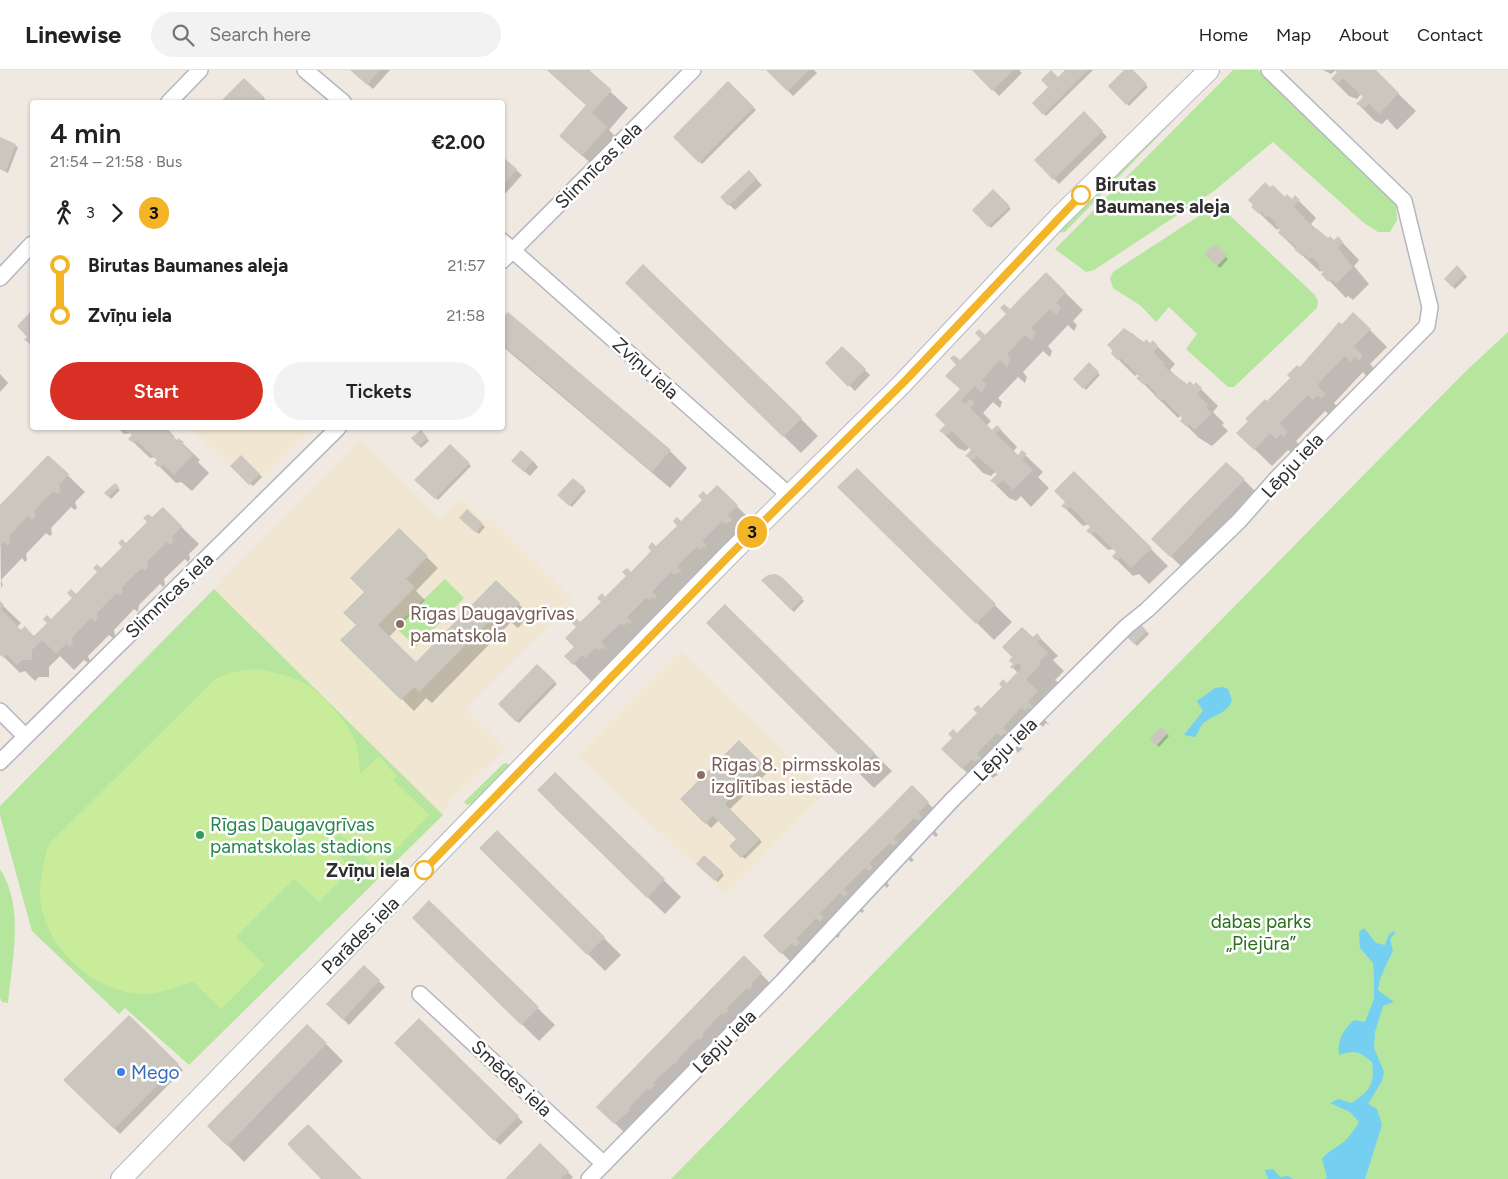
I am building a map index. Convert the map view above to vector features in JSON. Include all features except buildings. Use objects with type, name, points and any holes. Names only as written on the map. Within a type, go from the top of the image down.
[{"type":"street","points":[[171,100],[200,70]]},
{"type":"street","points":[[306,70],[341,100]]},
{"type":"street","name":"Slimnīcas iela","points":[[506,251],[693,70]]},
{"type":"street","name":"Parādes iela","points":[[121,1179],[789,495],[906,380],[1059,217],[1209,70]]},
{"type":"street","name":"Lēpju iela","points":[[588,1179],[782,982],[952,800],[1127,626],[1147,610],[1239,521],[1278,477],[1427,326],[1430,307],[1404,201],[1350,151],[1269,70]]},
{"type":"street","points":[[0,278],[30,246]]},
{"type":"street","name":"Zvīņu iela","points":[[506,251],[789,495]]},
{"type":"street","name":"Slimnīcas iela","points":[[0,762],[336,430]]},
{"type":"street","points":[[0,711],[25,736]]},
{"type":"street","name":"Smēdes iela","points":[[420,994],[604,1164]]},
{"type":"shaded area","points":[[193,430],[310,430],[252,488]]},
{"type":"shaded area","name":"Rīgas Daugavgrīvas pamatskola","points":[[361,440],[439,520],[461,499],[484,521],[489,517],[574,601],[465,709],[506,749],[452,798],[443,815],[214,589]]},
{"type":"shaded area","name":"Rīgas 8. pirmsskolas izglītības iestāde","points":[[681,651],[825,793],[726,894],[577,756]]},
{"type":"green space","points":[[1233,70],[1258,70],[1396,205],[1397,220],[1390,232],[1378,232],[1364,223],[1273,142],[1214,191],[1094,270],[1086,272],[1055,249]]},
{"type":"green space","points":[[1174,120],[1065,232],[1055,233],[1153,135]]},
{"type":"green space","points":[[1215,209],[1225,211],[1315,295],[1318,301],[1317,308],[1234,387],[1228,387],[1186,349],[1197,334],[1169,307],[1156,322],[1141,306],[1113,288],[1110,278],[1113,272],[1205,212]]},
{"type":"green space","name":"dabas parks „Piejūra”","points":[[1508,332],[1508,1179],[671,1179],[1465,372]]},
{"type":"green space","points":[[445,579],[464,598],[416,647],[395,627]]},
{"type":"green space","points":[[214,589],[443,815],[189,1065],[125,1008],[119,1014],[32,931],[0,815],[0,806]]},
{"type":"green space","points":[[256,669],[293,678],[320,694],[347,725],[352,734],[359,757],[360,774],[379,756],[397,776],[393,780],[429,815],[377,869],[339,833],[328,845],[352,869],[319,902],[294,879],[236,937],[265,965],[221,1009],[193,982],[151,994],[121,991],[106,985],[78,967],[56,943],[48,928],[40,896],[41,879],[48,845],[215,679],[233,672]]},
{"type":"green space","points":[[507,763],[510,767],[471,804],[467,805],[464,802],[503,764]]},
{"type":"green space","points":[[0,869],[8,884],[15,917],[14,952],[8,1003],[2,1002],[0,998]]},
{"type":"water","points":[[1223,687],[1228,689],[1232,700],[1230,705],[1205,722],[1195,737],[1184,735],[1203,711],[1197,701],[1215,688]]},
{"type":"water","points":[[1364,928],[1376,943],[1385,945],[1389,934],[1394,931],[1395,933],[1390,939],[1393,950],[1380,979],[1378,990],[1394,1002],[1383,1006],[1375,1032],[1374,1048],[1384,1072],[1382,1081],[1368,1104],[1377,1109],[1382,1125],[1365,1179],[1325,1179],[1327,1177],[1322,1159],[1346,1139],[1359,1122],[1350,1112],[1330,1103],[1338,1099],[1352,1103],[1367,1090],[1373,1076],[1372,1062],[1363,1056],[1356,1052],[1339,1055],[1340,1040],[1344,1032],[1354,1020],[1365,1022],[1374,999],[1373,963],[1360,948],[1359,932]]},
{"type":"water","points":[[1273,1169],[1280,1177],[1288,1176],[1293,1179],[1268,1179],[1265,1170]]},
{"type":"bus line","name":"3","points":[[424,870],[728,557],[906,380],[1081,195]]},
{"type":"place","name":"Birutas Baumanes aleja","points":[[1081,195]]},
{"type":"place","name":"Rīgas Daugavgrīvas pamatskola","points":[[400,624]]},
{"type":"place","name":"Rīgas 8. pirmsskolas izglītības iestāde","points":[[701,775]]},
{"type":"place","name":"Rīgas Daugavgrīvas pamatskolas stadions","points":[[200,835]]},
{"type":"place","name":"Zvīņu iela","points":[[424,870]]},
{"type":"place","name":"Mego","points":[[121,1072]]}]
